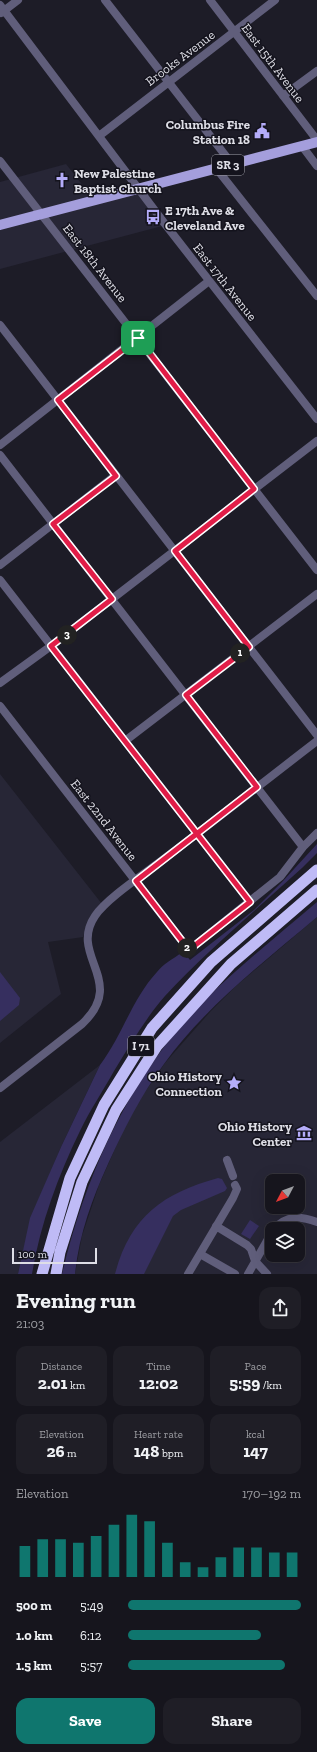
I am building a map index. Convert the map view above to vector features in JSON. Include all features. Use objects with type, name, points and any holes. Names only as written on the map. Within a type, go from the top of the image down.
[{"type":"highway","points":[[274,908],[317,860]]},
{"type":"highway","name":"I 71","points":[[42,1274],[70,1178],[104,1105],[148,1034],[212,962],[317,870]]},
{"type":"highway","name":"I 71","points":[[56,1274],[60,1252],[82,1182],[116,1110],[157,1046],[231,964],[317,890]]},
{"type":"main road","name":"SR 3","points":[[0,225],[317,141]]},
{"type":"street","points":[[1,10],[18,0]]},
{"type":"street","points":[[105,0],[232,164]]},
{"type":"street","name":"East 15th Avenue","points":[[210,0],[317,141]]},
{"type":"street","name":"Brooks Avenue","points":[[98,136],[276,0]]},
{"type":"street","name":"East 17th Avenue","points":[[1,10],[317,419]]},
{"type":"street","points":[[283,96],[317,71]]},
{"type":"street","points":[[302,146],[317,166]]},
{"type":"street","name":"East 18th Avenue","points":[[0,162],[317,570]]},
{"type":"street","points":[[216,168],[317,296]]},
{"type":"street","points":[[0,444],[210,281]]},
{"type":"street","points":[[0,325],[317,735]]},
{"type":"street","points":[[0,683],[51,646],[317,441]]},
{"type":"street","points":[[0,455],[303,847]]},
{"type":"street","points":[[0,565],[116,476]]},
{"type":"street","points":[[0,580],[250,902],[280,877],[303,847],[317,833]]},
{"type":"street","points":[[125,742],[317,594]]},
{"type":"street","name":"East 22nd Avenue","points":[[0,706],[189,950],[250,902]]},
{"type":"street","points":[[0,1088],[82,1024],[92,1014],[99,1000],[101,990],[100,981],[93,963],[88,943],[90,925],[96,914],[136,881],[317,741]]},
{"type":"street","points":[[227,1160],[233,1176]]},
{"type":"street","points":[[188,1274],[233,1198],[236,1189],[235,1185]]},
{"type":"street","points":[[282,1222],[293,1217],[300,1217],[317,1222]]},
{"type":"street","points":[[216,1226],[247,1245],[251,1249],[256,1261],[267,1274]]},
{"type":"street","points":[[248,1274],[265,1245]]},
{"type":"street","points":[[200,1254],[235,1274]]},
{"type":"shaded area","points":[[66,164],[95,201],[139,188],[166,225],[0,269],[0,182]]},
{"type":"shaded area","points":[[0,774],[102,904],[89,922],[83,937],[48,942],[61,994],[0,1043]]},
{"type":"shaded area","points":[[317,844],[317,853],[198,962],[165,996],[144,1023],[92,1108],[72,1148],[57,1183],[45,1219],[35,1256],[32,1274],[18,1274],[30,1218],[61,1147],[100,1065],[108,1054],[148,983],[159,969],[181,953],[185,954],[190,960],[254,910]]},
{"type":"shaded area","points":[[317,902],[317,917],[216,1004],[180,1043],[164,1064],[140,1100],[108,1164],[97,1190],[83,1231],[75,1274],[62,1274],[84,1198],[99,1160],[135,1089],[157,1056],[182,1025],[209,996]]},
{"type":"shaded area","name":"Ohio History Connection","points":[[317,917],[317,1274],[75,1274],[82,1236],[99,1185],[122,1133],[138,1102],[165,1063],[210,1012],[236,986]]},
{"type":"shaded area","points":[[0,972],[20,998],[19,1005],[0,1021]]},
{"type":"shaded area","points":[[100,1065],[61,1147],[31,1218],[18,1274],[0,1274],[0,1142]]},
{"type":"shaded area","points":[[218,1178],[222,1179],[227,1188],[225,1191],[181,1210],[173,1216],[144,1274],[115,1274],[121,1254],[130,1237],[152,1210],[165,1200],[181,1191]]},
{"type":"shaded area","points":[[250,1220],[259,1226],[250,1239],[241,1234]]},
{"type":"place","name":"Columbus Fire Station 18","points":[[262,131]]},
{"type":"place","name":"New Palestine Baptist Church","points":[[62,180]]},
{"type":"place","name":"E 17th Ave & Cleveland Ave","points":[[153,217]]},
{"type":"place","name":"Ohio History Connection","points":[[234,1083]]},
{"type":"place","name":"Ohio History Center","points":[[304,1133]]},
{"type":"route","points":[[138,338],[58,400],[116,476],[53,524],[112,599],[51,646],[197,834],[250,902],[189,950],[136,881],[197,834],[257,787],[186,695],[249,647],[175,551],[254,489],[138,338]]}]
